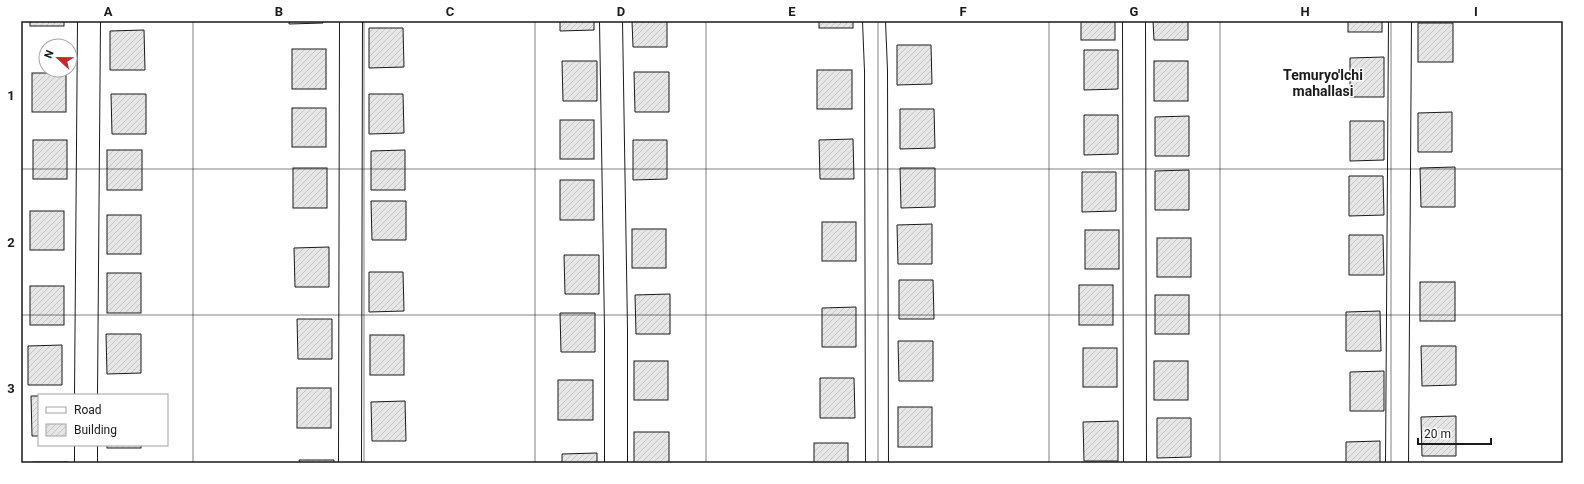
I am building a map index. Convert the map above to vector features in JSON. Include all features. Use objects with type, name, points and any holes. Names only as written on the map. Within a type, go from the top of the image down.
[{"type":"street","points":[[86,394],[89,21]]},
{"type":"street","points":[[350,463],[351,21]]},
{"type":"street","points":[[610,21],[616,321],[616,463]]},
{"type":"street","points":[[874,21],[876,87],[877,463]]},
{"type":"street","points":[[1134,21],[1135,463]]},
{"type":"street","points":[[1397,463],[1400,21]]},
{"type":"street","points":[[86,446],[86,463]]},
{"type":"building","points":[[30,21],[64,21],[64,26],[30,26]]},
{"type":"building","points":[[289,21],[323,21],[323,23],[289,24]]},
{"type":"building","points":[[560,21],[594,21],[594,30],[560,31]]},
{"type":"building","points":[[632,21],[667,21],[667,47],[633,47]]},
{"type":"building","points":[[819,21],[853,21],[853,28],[819,28]]},
{"type":"building","points":[[1081,21],[1115,21],[1115,40],[1081,40]]},
{"type":"building","points":[[1153,21],[1188,21],[1188,40],[1154,40]]},
{"type":"building","points":[[1348,21],[1382,21],[1382,32],[1348,32]]},
{"type":"building","points":[[1418,23],[1453,23],[1453,62],[1418,62]]},
{"type":"building","points":[[369,28],[403,28],[404,67],[369,68]]},
{"type":"building","points":[[144,30],[145,70],[110,70],[110,31]]},
{"type":"building","points":[[897,45],[931,45],[932,84],[897,85]]},
{"type":"building","points":[[292,49],[326,49],[326,89],[292,89]]},
{"type":"building","points":[[1084,50],[1118,50],[1118,89],[1084,90]]},
{"type":"building","points":[[1384,57],[1384,97],[1350,97],[1350,58]]},
{"type":"building","points":[[562,61],[597,61],[597,101],[563,101]]},
{"type":"building","points":[[1154,61],[1188,61],[1188,101],[1154,101]]},
{"type":"building","points":[[817,70],[852,70],[852,109],[817,109]]},
{"type":"building","points":[[634,72],[669,72],[669,112],[635,112]]},
{"type":"building","points":[[32,73],[38,73],[38,78],[66,78],[66,112],[32,112]]},
{"type":"building","points":[[111,94],[146,94],[146,134],[112,134]]},
{"type":"building","points":[[369,94],[403,94],[404,133],[369,134]]},
{"type":"building","points":[[292,108],[326,108],[326,147],[292,147]]},
{"type":"building","points":[[900,109],[934,109],[935,148],[900,149]]},
{"type":"building","points":[[1452,112],[1452,152],[1418,152],[1418,113]]},
{"type":"building","points":[[1084,115],[1118,115],[1118,154],[1084,155]]},
{"type":"building","points":[[1189,116],[1189,156],[1155,156],[1155,117]]},
{"type":"building","points":[[560,120],[594,120],[594,159],[560,159]]},
{"type":"building","points":[[1350,121],[1384,121],[1384,160],[1350,161]]},
{"type":"building","points":[[853,139],[854,179],[820,179],[819,140]]},
{"type":"building","points":[[33,140],[67,140],[67,179],[33,179]]},
{"type":"building","points":[[633,140],[667,140],[667,179],[633,180]]},
{"type":"building","points":[[107,150],[142,150],[142,190],[107,190]]},
{"type":"building","points":[[405,150],[405,190],[371,190],[371,151]]},
{"type":"building","points":[[1455,167],[1455,207],[1421,207],[1420,168]]},
{"type":"building","points":[[293,168],[327,168],[327,208],[293,208]]},
{"type":"building","points":[[900,168],[935,168],[935,207],[901,208]]},
{"type":"building","points":[[1189,170],[1189,210],[1155,210],[1155,171]]},
{"type":"building","points":[[1082,172],[1116,172],[1116,211],[1082,212]]},
{"type":"building","points":[[1349,176],[1383,176],[1384,215],[1349,216]]},
{"type":"building","points":[[560,180],[594,180],[594,220],[560,220]]},
{"type":"building","points":[[371,201],[406,201],[406,240],[372,240]]},
{"type":"building","points":[[30,211],[64,211],[64,250],[30,250]]},
{"type":"building","points":[[107,215],[141,215],[141,254],[107,254]]},
{"type":"building","points":[[822,222],[856,222],[856,261],[822,261]]},
{"type":"building","points":[[932,224],[932,264],[898,264],[897,225]]},
{"type":"building","points":[[632,229],[666,229],[666,268],[632,268]]},
{"type":"building","points":[[1085,230],[1119,230],[1119,269],[1085,269]]},
{"type":"building","points":[[1349,235],[1383,235],[1384,275],[1349,275]]},
{"type":"building","points":[[1157,238],[1191,238],[1191,277],[1157,277]]},
{"type":"building","points":[[329,247],[329,287],[295,287],[294,248]]},
{"type":"building","points":[[564,255],[599,255],[599,294],[565,294]]},
{"type":"building","points":[[369,272],[403,272],[404,311],[369,312]]},
{"type":"building","points":[[107,273],[141,273],[141,313],[107,313]]},
{"type":"building","points":[[899,280],[933,280],[934,319],[899,319]]},
{"type":"building","points":[[1420,282],[1455,282],[1455,321],[1420,321]]},
{"type":"building","points":[[1079,285],[1113,285],[1113,325],[1079,325]]},
{"type":"building","points":[[30,286],[64,286],[64,325],[30,325]]},
{"type":"building","points":[[670,294],[670,334],[636,334],[635,295]]},
{"type":"building","points":[[1155,295],[1189,295],[1189,334],[1155,334]]},
{"type":"building","points":[[856,307],[856,347],[822,347],[822,308]]},
{"type":"building","points":[[1380,311],[1381,351],[1346,351],[1346,312]]},
{"type":"building","points":[[560,313],[595,313],[595,352],[561,352]]},
{"type":"building","points":[[297,319],[332,319],[332,359],[298,359]]},
{"type":"building","points":[[106,334],[141,334],[141,373],[107,374]]},
{"type":"building","points":[[370,335],[404,335],[404,375],[370,375]]},
{"type":"building","points":[[898,341],[933,341],[933,381],[899,381]]},
{"type":"building","points":[[62,345],[62,385],[28,385],[28,346]]},
{"type":"building","points":[[1421,346],[1456,346],[1456,385],[1422,386]]},
{"type":"building","points":[[1083,348],[1117,348],[1117,387],[1083,387]]},
{"type":"building","points":[[634,361],[668,361],[668,400],[634,400]]},
{"type":"building","points":[[1154,361],[1188,361],[1188,400],[1154,400]]},
{"type":"building","points":[[1384,371],[1384,411],[1350,411],[1350,372]]},
{"type":"building","points":[[820,378],[854,378],[855,418],[820,418]]},
{"type":"building","points":[[558,380],[593,380],[593,420],[558,420]]},
{"type":"building","points":[[297,388],[331,388],[331,428],[297,428]]},
{"type":"building","points":[[31,396],[38,396],[38,436],[32,436]]},
{"type":"building","points":[[405,401],[406,441],[372,441],[371,402]]},
{"type":"building","points":[[898,407],[932,407],[932,447],[898,447]]},
{"type":"building","points":[[1456,416],[1456,456],[1422,456],[1421,417]]},
{"type":"building","points":[[1157,418],[1191,418],[1191,457],[1157,458]]},
{"type":"building","points":[[1118,421],[1118,461],[1084,461],[1083,422]]},
{"type":"building","points":[[634,432],[669,432],[669,463],[634,463]]},
{"type":"building","points":[[1380,441],[1380,463],[1346,463],[1346,442]]},
{"type":"building","points":[[814,443],[848,443],[848,463],[814,463]]},
{"type":"building","points":[[107,446],[141,446],[141,448],[107,448]]},
{"type":"building","points":[[597,453],[597,463],[562,463],[562,454]]},
{"type":"building","points":[[299,460],[334,460],[334,463],[300,463]]},
{"type":"building","points":[[68,462],[68,463],[33,463]]},
{"type":"district","name":"Temuryo'lchi mahallasi","points":[[1323,84]]}]
